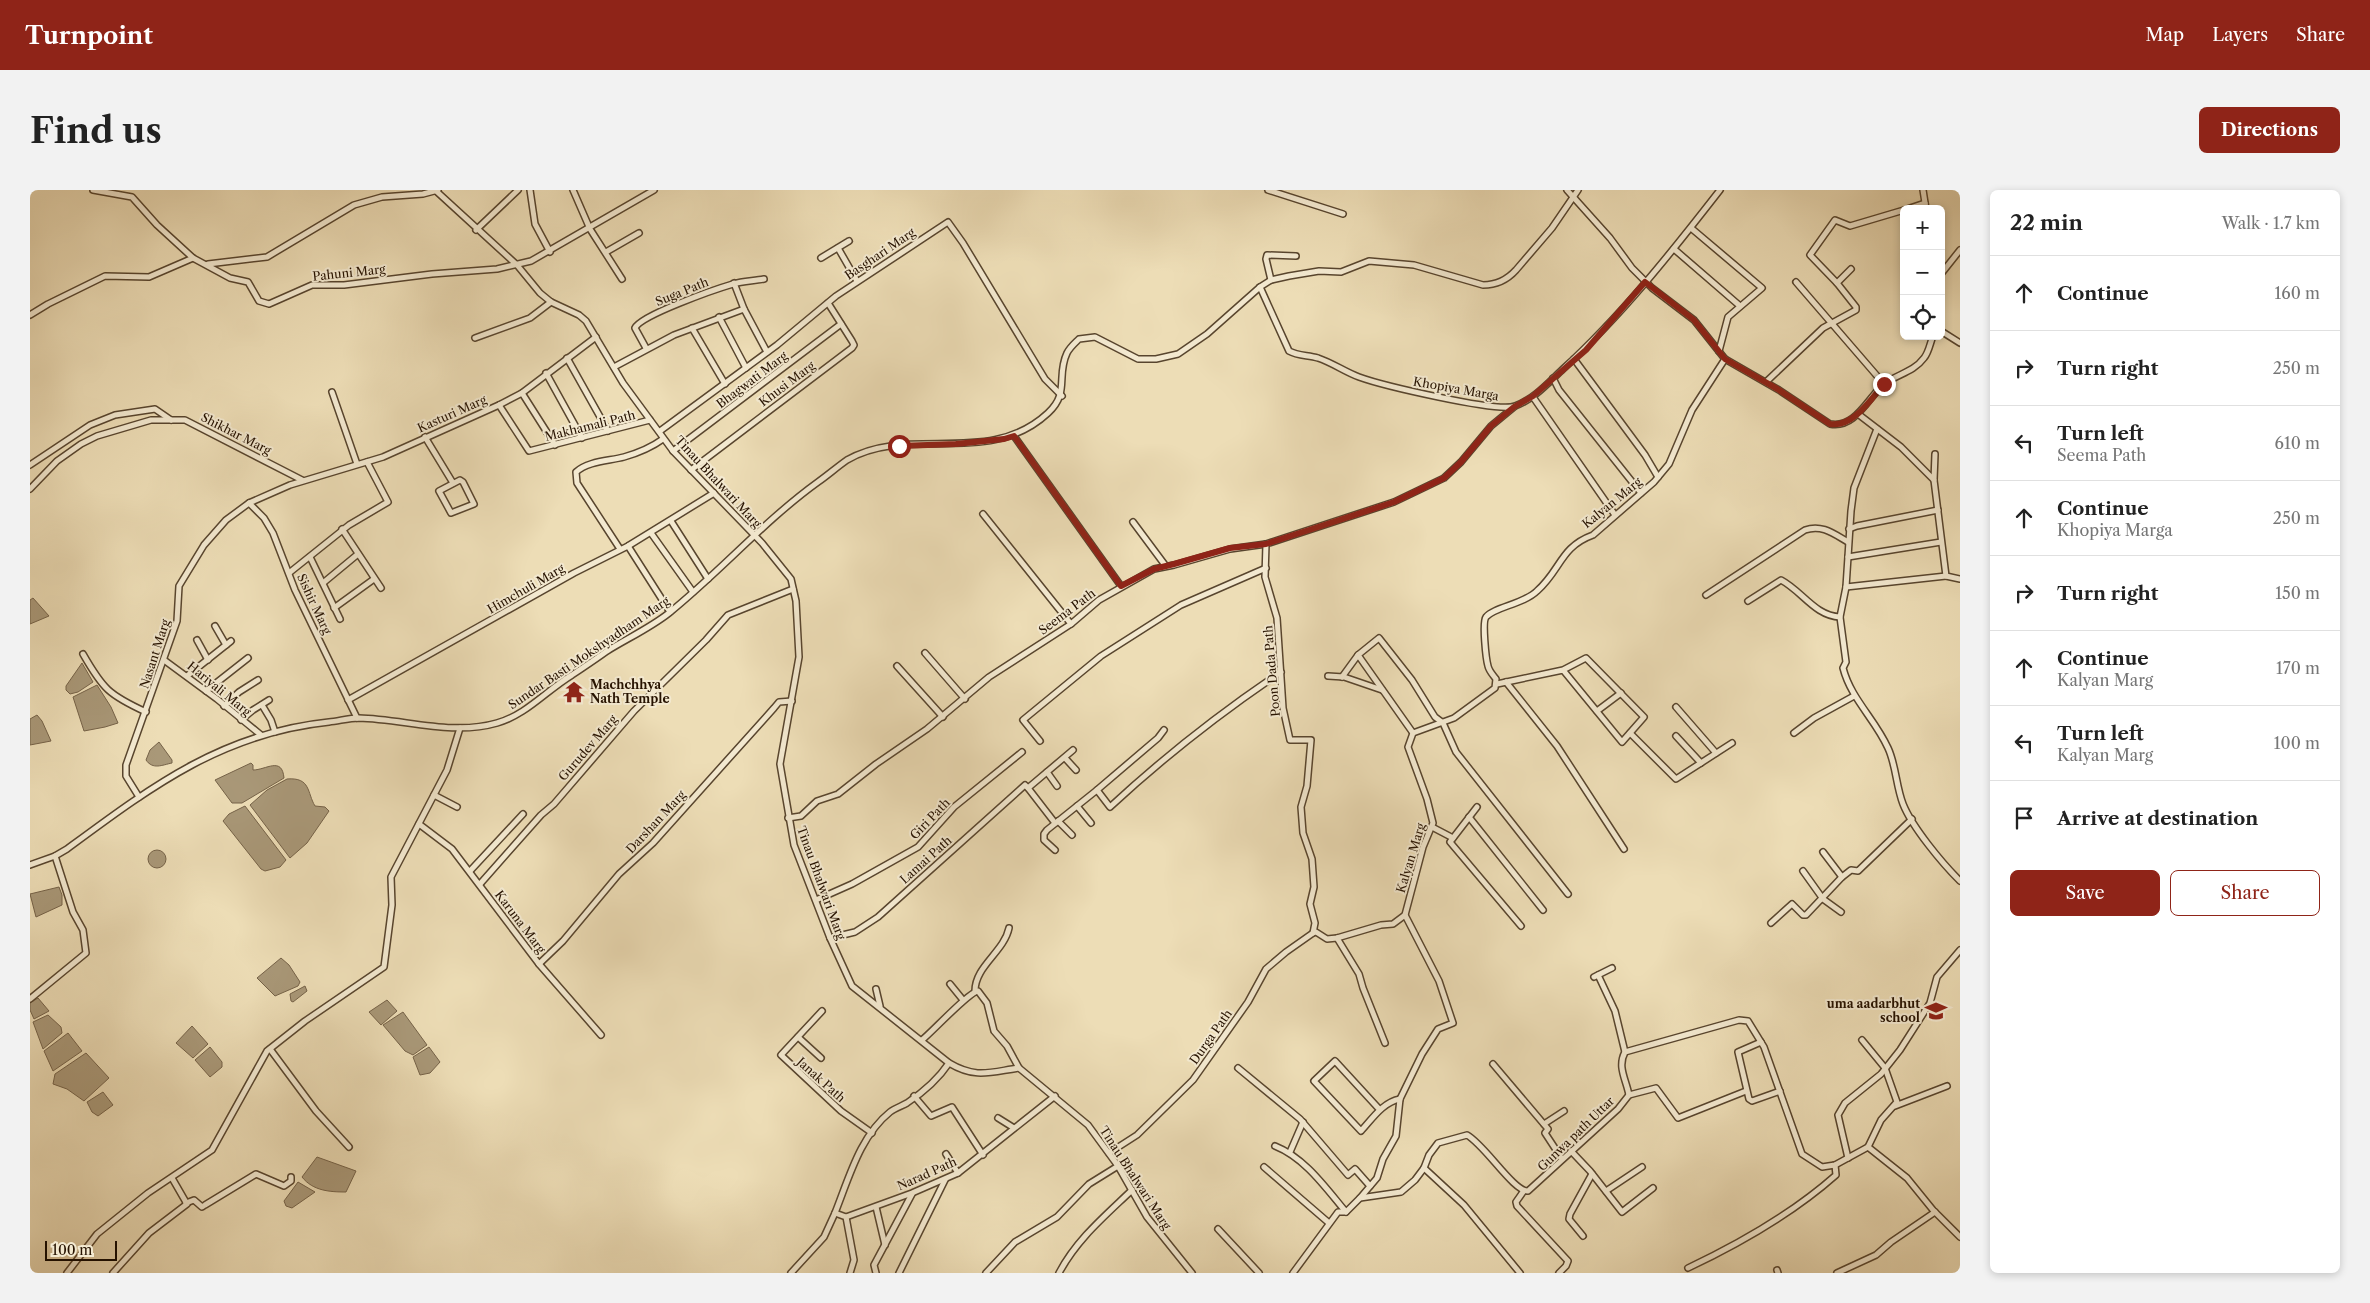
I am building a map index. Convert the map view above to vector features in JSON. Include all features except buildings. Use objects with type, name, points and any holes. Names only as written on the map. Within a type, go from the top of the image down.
[{"type":"street","points":[[30,315],[105,276],[149,277],[192,258],[157,225],[132,197],[93,190]]},
{"type":"street","points":[[208,264],[267,257],[354,205],[382,197],[424,194],[436,190]]},
{"type":"street","name":"Tinau Bhalwari Marg","points":[[436,190],[476,230],[517,265],[532,286],[551,302],[579,315],[589,324],[614,367],[663,439],[754,535],[779,563],[791,580],[799,657],[780,764],[788,818],[794,845],[830,938],[852,986],[880,1006],[949,1063],[973,1074],[1020,1068],[1055,1096],[1088,1125],[1118,1166],[1147,1217],[1192,1273]]},
{"type":"street","points":[[476,230],[518,190]]},
{"type":"street","points":[[530,190],[535,224],[550,252]]},
{"type":"street","points":[[573,190],[590,229],[622,279]]},
{"type":"street","name":"Pahuni Marg","points":[[192,258],[208,264],[230,278],[248,282],[260,302],[269,304],[312,286],[344,285],[517,265],[532,261],[590,229],[654,190]]},
{"type":"street","points":[[1268,190],[1343,214]]},
{"type":"street","points":[[1567,190],[1645,282],[1694,320],[1725,359],[1804,405],[1830,424],[1839,425],[1858,414],[1884,384],[1916,368],[1926,356],[1931,340]]},
{"type":"street","points":[[1062,396],[1066,355],[1079,339],[1095,336],[1138,359],[1145,360],[1178,354],[1207,334],[1260,287],[1271,280],[1319,271],[1342,272],[1369,260],[1414,265],[1483,285],[1494,285],[1510,277],[1552,228],[1578,190]]},
{"type":"street","name":"Khopiya Marga","points":[[1260,287],[1282,338],[1289,351],[1294,354],[1317,358],[1356,376],[1388,386],[1476,404],[1514,407],[1533,396],[1574,359],[1674,249],[1720,190]]},
{"type":"street","points":[[1923,190],[1925,205]]},
{"type":"street","points":[[1766,382],[1819,331],[1856,309],[1837,283],[1810,255],[1835,220],[1850,226],[1900,211]]},
{"type":"street","name":"Basghari Marg","points":[[660,432],[767,352],[857,281],[948,222],[1045,380],[1062,396]]},
{"type":"street","points":[[1691,228],[1761,286],[1760,291],[1740,306],[1725,323],[1718,351]]},
{"type":"street","points":[[606,252],[639,233]]},
{"type":"street","points":[[821,258],[849,241]]},
{"type":"street","points":[[838,248],[857,281]]},
{"type":"street","points":[[1674,249],[1740,306]]},
{"type":"street","points":[[1945,269],[1960,250]]},
{"type":"street","points":[[1271,280],[1266,259],[1268,255],[1296,256]]},
{"type":"street","points":[[1837,283],[1851,269]]},
{"type":"street","name":"Suga Path","points":[[646,348],[635,328],[636,325],[663,310],[734,283],[764,279]]},
{"type":"street","points":[[1796,282],[1884,384]]},
{"type":"street","points":[[734,283],[744,309],[767,352]]},
{"type":"street","points":[[475,338],[530,318],[551,302]]},
{"type":"street","name":"Khusi Marg","points":[[691,470],[852,348],[854,345],[852,341],[828,303]]},
{"type":"street","points":[[614,367],[646,348],[692,328],[744,309]]},
{"type":"street","points":[[718,318],[746,368]]},
{"type":"street","name":"Bhagwati Marg","points":[[673,451],[841,324]]},
{"type":"street","points":[[692,328],[725,384]]},
{"type":"street","points":[[1945,334],[1960,343]]},
{"type":"street","name":"Kasturi Marg","points":[[302,480],[367,462],[499,405],[522,393],[596,337]]},
{"type":"street","points":[[567,358],[608,431]]},
{"type":"street","points":[[1574,359],[1645,455],[1658,477]]},
{"type":"street","name":"Kalyan Marg","points":[[1496,684],[1488,667],[1483,625],[1485,617],[1493,612],[1522,602],[1537,592],[1552,575],[1568,548],[1580,540],[1593,535],[1658,477],[1669,464],[1678,447],[1692,410],[1725,359]]},
{"type":"street","points":[[546,373],[582,438]]},
{"type":"street","points":[[1553,378],[1558,390],[1641,493]]},
{"type":"street","points":[[332,392],[357,464]]},
{"type":"street","points":[[522,393],[555,445]]},
{"type":"street","name":"Sundar Basti Mokshyadham Marg","points":[[30,865],[55,856],[139,797],[195,761],[261,736],[304,725],[357,718],[460,728],[498,723],[527,708],[569,677],[670,612],[708,579],[787,504],[846,461],[862,453],[899,446],[956,444],[1004,439],[1014,436],[1045,415],[1062,396]]},
{"type":"street","points":[[1533,396],[1615,515]]},
{"type":"street","name":"Makhamali Path","points":[[499,405],[529,451],[650,420]]},
{"type":"street","name":"Seema Path","points":[[788,818],[801,816],[817,801],[838,794],[876,764],[899,750],[943,717],[989,677],[1072,624],[1099,600],[1121,586],[1165,565],[1230,548],[1266,544],[1394,502],[1444,478],[1461,462],[1491,426],[1514,407]]},
{"type":"street","points":[[30,465],[78,432],[106,418],[155,409],[171,420]]},
{"type":"street","points":[[1858,414],[1901,447],[1934,480]]},
{"type":"street","name":"Shikhar Marg","points":[[30,489],[57,461],[90,439],[151,420],[185,420],[302,480]]},
{"type":"street","points":[[1877,429],[1854,488],[1848,542],[1846,587],[1840,617],[1846,662],[1843,668],[1854,696],[1879,731],[1889,750],[1902,802],[1936,854],[1960,881]]},
{"type":"street","points":[[1014,436],[1121,586]]},
{"type":"street","points":[[425,437],[453,483]]},
{"type":"street","points":[[620,549],[577,483],[576,472],[588,465],[635,453],[653,446],[663,439]]},
{"type":"street","points":[[1935,454],[1934,480],[1946,576]]},
{"type":"street","points":[[289,573],[342,529],[388,502],[367,462]]},
{"type":"street","name":"Nasant Marg","points":[[139,797],[126,776],[125,770],[177,621],[179,586],[212,534],[249,502],[302,480]]},
{"type":"street","points":[[460,480],[463,482],[474,503],[473,506],[454,513],[448,511],[439,491],[453,483],[460,480]]},
{"type":"street","name":"Himchuli Marg","points":[[348,700],[651,533],[714,493]]},
{"type":"street","name":"Sishir Marg","points":[[249,502],[264,518],[273,534],[289,573],[357,718]]},
{"type":"street","points":[[1849,530],[1857,526],[1938,510]]},
{"type":"street","points":[[983,514],[1072,624]]},
{"type":"street","points":[[671,521],[708,579]]},
{"type":"street","points":[[1133,522],[1165,565]]},
{"type":"street","points":[[1706,595],[1805,530],[1814,527],[1824,529],[1848,542]]},
{"type":"street","points":[[342,529],[380,588]]},
{"type":"street","points":[[651,533],[693,592]]},
{"type":"street","points":[[1848,557],[1942,542]]},
{"type":"street","name":"Poon Dada Path","points":[[1266,544],[1266,577],[1276,618],[1283,708],[1290,740],[1312,740],[1306,786],[1301,807],[1303,833],[1312,859],[1314,887],[1310,904],[1314,923],[1313,933]]},
{"type":"street","points":[[628,546],[670,612]]},
{"type":"street","points":[[322,583],[358,554]]},
{"type":"street","points":[[310,557],[340,619]]},
{"type":"street","points":[[1040,741],[1023,720],[1101,656],[1181,605],[1266,568]]},
{"type":"street","points":[[1846,587],[1946,576],[1960,579]]},
{"type":"street","points":[[334,608],[374,579]]},
{"type":"street","points":[[1748,601],[1782,580],[1819,610],[1827,615],[1840,617]]},
{"type":"street","name":"Gurudev Marg","points":[[480,884],[541,815],[554,804],[634,711],[706,640],[728,615],[793,589]]},
{"type":"street","points":[[215,626],[226,645]]},
{"type":"street","points":[[1342,677],[1358,655],[1379,638],[1412,680],[1435,717],[1443,723],[1456,752],[1568,894]]},
{"type":"street","points":[[197,640],[208,660]]},
{"type":"street","points":[[187,676],[231,641]]},
{"type":"street","points":[[925,653],[965,699]]},
{"type":"street","points":[[83,654],[107,691],[118,699],[146,712]]},
{"type":"street","points":[[1358,655],[1413,733],[1443,723],[1465,711],[1495,688],[1496,684],[1563,670],[1586,658],[1644,717],[1622,742],[1563,670]]},
{"type":"street","points":[[206,691],[248,658]]},
{"type":"street","name":"Hariyali Marg","points":[[164,660],[187,676],[261,736]]},
{"type":"street","points":[[897,666],[943,717]]},
{"type":"street","points":[[1097,790],[1110,806],[1155,765],[1215,716],[1281,672]]},
{"type":"street","points":[[1328,676],[1342,677],[1383,691]]},
{"type":"street","points":[[224,706],[239,692],[258,680]]},
{"type":"street","points":[[1506,682],[1557,746],[1624,849]]},
{"type":"street","points":[[1597,712],[1621,693]]},
{"type":"street","points":[[1794,733],[1814,718],[1854,696]]},
{"type":"street","points":[[241,720],[270,700]]},
{"type":"street","name":"Darshan Marg","points":[[538,964],[563,942],[619,874],[653,843],[779,702],[792,701]]},
{"type":"street","points":[[262,705],[275,732]]},
{"type":"street","points":[[1676,707],[1716,753]]},
{"type":"street","points":[[66,1273],[97,1234],[148,1193],[212,1150],[270,1049],[305,1021],[384,967],[392,905],[391,877],[447,770],[460,728]]},
{"type":"street","points":[[1055,850],[1044,840],[1044,834],[1158,738],[1164,730]]},
{"type":"street","name":"Kalyan Marg","points":[[1405,915],[1423,848],[1434,823],[1428,799],[1408,747],[1413,733]]},
{"type":"street","points":[[1630,733],[1676,779],[1732,743]]},
{"type":"street","points":[[1676,736],[1701,763]]},
{"type":"street","points":[[1072,835],[1057,822],[1028,788],[1073,750]]},
{"type":"street","name":"Giri Path","points":[[816,900],[852,884],[918,847],[954,807],[1022,752]]},
{"type":"street","points":[[1065,758],[1076,770]]},
{"type":"street","points":[[1047,772],[1057,786]]},
{"type":"street","name":"Lamai Path","points":[[830,938],[854,932],[878,917],[1025,785],[1028,788]]},
{"type":"street","points":[[434,795],[457,807]]},
{"type":"street","points":[[1077,806],[1091,823]]},
{"type":"street","points":[[1477,807],[1450,842],[1521,926]]},
{"type":"street","points":[[470,871],[523,814]]},
{"type":"street","points":[[1469,817],[1543,910]]},
{"type":"street","points":[[1771,923],[1790,905],[1793,905],[1804,916],[1823,899],[1842,877],[1851,870],[1858,871],[1912,819]]},
{"type":"street","name":"Karuna Marg","points":[[419,824],[442,840],[470,871],[538,964],[602,1035]]},
{"type":"street","points":[[1432,828],[1453,838]]},
{"type":"street","points":[[1824,852],[1842,877]]},
{"type":"street","points":[[30,999],[86,953],[82,930],[73,912],[55,856]]},
{"type":"street","points":[[1803,871],[1823,899],[1841,912]]},
{"type":"street","points":[[1292,1273],[1338,1212],[1346,1212],[1377,1178],[1383,1158],[1396,1136],[1400,1099],[1422,1054],[1438,1029],[1453,1024],[1439,981],[1405,915],[1393,924],[1381,925],[1337,938],[1327,939],[1316,932],[1313,933]]},
{"type":"street","points":[[922,1040],[940,1026],[963,1000],[975,991],[976,980],[1004,941],[1009,928]]},
{"type":"street","name":"Durga Path","points":[[1109,1153],[1137,1135],[1193,1080],[1248,1002],[1266,969],[1313,933]]},
{"type":"street","points":[[1337,938],[1359,974],[1385,1043]]},
{"type":"street","points":[[1848,1158],[1838,1115],[1845,1102],[1885,1068],[1912,1033],[1930,1003],[1937,977],[1960,950]]},
{"type":"street","name":"Gunwa path Uttar","points":[[1523,1192],[1528,1192],[1542,1180],[1562,1159],[1618,1110],[1629,1095],[1623,1078],[1621,1060],[1625,1052],[1615,1011],[1596,976],[1612,968]]},
{"type":"street","points":[[950,984],[963,1000]]},
{"type":"street","points":[[876,989],[880,1006]]},
{"type":"street","points":[[975,991],[982,994],[985,998],[994,1031],[1020,1068]]},
{"type":"street","name":"Janak Path","points":[[822,1011],[782,1052],[783,1059],[850,1118],[872,1133]]},
{"type":"street","points":[[1625,1052],[1739,1020],[1748,1021],[1761,1042],[1802,1154],[1822,1167],[1835,1165],[1868,1147],[1881,1120],[1896,1102],[1885,1068],[1862,1040]]},
{"type":"street","points":[[798,1037],[821,1058]]},
{"type":"street","points":[[1761,1042],[1738,1052],[1746,1091],[1752,1101],[1780,1091]]},
{"type":"street","points":[[270,1049],[316,1111],[349,1147]]},
{"type":"street","points":[[1380,1110],[1335,1061],[1314,1081],[1361,1131],[1380,1110],[1391,1101],[1400,1099]]},
{"type":"street","points":[[791,1273],[824,1237],[835,1213],[848,1175],[872,1133],[891,1111],[908,1102],[942,1074],[949,1063]]},
{"type":"street","points":[[1493,1064],[1548,1129],[1545,1133],[1562,1159]]},
{"type":"street","points":[[1238,1068],[1303,1122],[1348,1175],[1355,1169],[1370,1186]]},
{"type":"street","points":[[1893,1106],[1947,1086]]},
{"type":"street","points":[[1629,1095],[1656,1088],[1678,1118],[1746,1091]]},
{"type":"street","points":[[914,1096],[931,1116],[952,1107],[983,1155]]},
{"type":"street","name":"Narad Path","points":[[846,1217],[912,1193],[958,1173],[1055,1096]]},
{"type":"street","points":[[1544,1124],[1564,1111]]},
{"type":"street","points":[[998,1118],[1014,1128]]},
{"type":"street","points":[[1290,1152],[1303,1122]]},
{"type":"street","points":[[1360,1198],[1401,1192],[1415,1180],[1424,1168],[1428,1154],[1438,1143],[1467,1135],[1485,1149],[1506,1176],[1523,1192],[1516,1202],[1517,1206],[1568,1260],[1566,1266],[1559,1273]]},
{"type":"street","points":[[1275,1146],[1290,1152],[1321,1182],[1346,1212]]},
{"type":"street","points":[[1868,1147],[1907,1178],[1935,1212],[1960,1237]]},
{"type":"street","points":[[1571,1152],[1592,1174],[1622,1212],[1652,1188]]},
{"type":"street","points":[[946,1154],[958,1173]]},
{"type":"street","points":[[1688,1268],[1730,1248],[1781,1218],[1836,1175],[1835,1165]]},
{"type":"street","points":[[986,1273],[1015,1242],[1057,1217],[1090,1184],[1118,1166]]},
{"type":"street","points":[[1264,1167],[1329,1223]]},
{"type":"street","points":[[1606,1191],[1642,1167]]},
{"type":"street","points":[[1424,1168],[1464,1205],[1520,1273]]},
{"type":"street","points":[[113,1273],[149,1233],[186,1203],[194,1200],[202,1207],[256,1174],[284,1186],[291,1181],[291,1177]]},
{"type":"street","points":[[1583,1236],[1569,1219],[1592,1174]]},
{"type":"street","points":[[172,1178],[186,1203]]},
{"type":"street","points":[[899,1273],[945,1180]]},
{"type":"street","points":[[1059,1273],[1070,1253],[1091,1227],[1132,1190]]},
{"type":"street","points":[[876,1273],[874,1265],[912,1193]]},
{"type":"street","points":[[876,1207],[885,1245]]},
{"type":"street","points":[[1837,1273],[1876,1255],[1890,1242],[1935,1212]]},
{"type":"street","points":[[835,1213],[846,1217],[854,1260],[850,1273]]},
{"type":"street","points":[[1218,1229],[1259,1273]]},
{"type":"shaded area","points":[[33,598],[49,616],[30,624],[30,600]]},
{"type":"shaded area","points":[[82,663],[93,682],[78,692],[70,694],[66,690],[66,686]]},
{"type":"shaded area","points":[[97,685],[111,707],[118,723],[84,731],[73,697]]},
{"type":"shaded area","points":[[37,715],[42,721],[51,741],[30,745],[30,719]]},
{"type":"shaded area","points":[[159,742],[172,760],[172,763],[155,766],[146,760],[150,750]]},
{"type":"shaded area","points":[[251,763],[253,770],[273,766],[280,767],[284,778],[242,803],[232,803],[215,780]]},
{"type":"shaded area","points":[[287,779],[295,779],[304,783],[315,806],[325,807],[329,811],[307,843],[290,858],[250,805],[267,790]]},
{"type":"shaded area","points":[[245,806],[286,860],[280,867],[265,871],[261,869],[223,821],[229,814]]},
{"type":"shaded area","points":[[157,850],[163,853],[166,859],[163,865],[157,868],[151,865],[148,859],[151,853]]},
{"type":"shaded area","points":[[59,887],[62,895],[62,905],[36,917],[30,894]]},
{"type":"shaded area","points":[[281,958],[289,965],[300,982],[298,986],[275,996],[257,978]]},
{"type":"shaded area","points":[[305,986],[307,991],[293,1002],[291,1001],[290,994]]},
{"type":"shaded area","points":[[38,998],[49,1011],[34,1019],[30,1010],[30,1003]]},
{"type":"shaded area","points":[[387,1000],[397,1011],[381,1025],[369,1012]]},
{"type":"shaded area","points":[[403,1012],[427,1045],[413,1055],[405,1051],[383,1025]]},
{"type":"shaded area","points":[[48,1015],[61,1027],[62,1033],[43,1049],[33,1022]]},
{"type":"shaded area","points":[[192,1026],[208,1044],[193,1058],[176,1043]]},
{"type":"shaded area","points":[[68,1033],[82,1051],[53,1071],[44,1051]]},
{"type":"shaded area","points":[[210,1047],[222,1062],[222,1067],[210,1077],[195,1060]]},
{"type":"shaded area","points":[[429,1047],[440,1062],[430,1073],[420,1075],[413,1057]]},
{"type":"shaded area","points":[[86,1053],[109,1078],[84,1101],[67,1089],[53,1084],[55,1074]]},
{"type":"shaded area","points":[[103,1092],[113,1105],[98,1116],[92,1112],[87,1102]]},
{"type":"shaded area","points":[[317,1157],[356,1171],[346,1192],[328,1191],[306,1182],[302,1177]]},
{"type":"shaded area","points":[[298,1182],[315,1192],[292,1208],[286,1206],[284,1201]]},
{"type":"place","name":"Machchhya Nath Temple","points":[[574,692]]},
{"type":"place","name":"uma aadarbhut school","points":[[1936,1011]]},
{"type":"route","points":[[899,446],[934,446],[996,440],[1014,436],[1121,586],[1165,565],[1230,548],[1266,544],[1394,502],[1444,478],[1473,449],[1491,426],[1514,407],[1533,396],[1586,350],[1645,282],[1681,308],[1694,320],[1725,359],[1804,405],[1830,424],[1839,425],[1852,419],[1884,384]]}]
